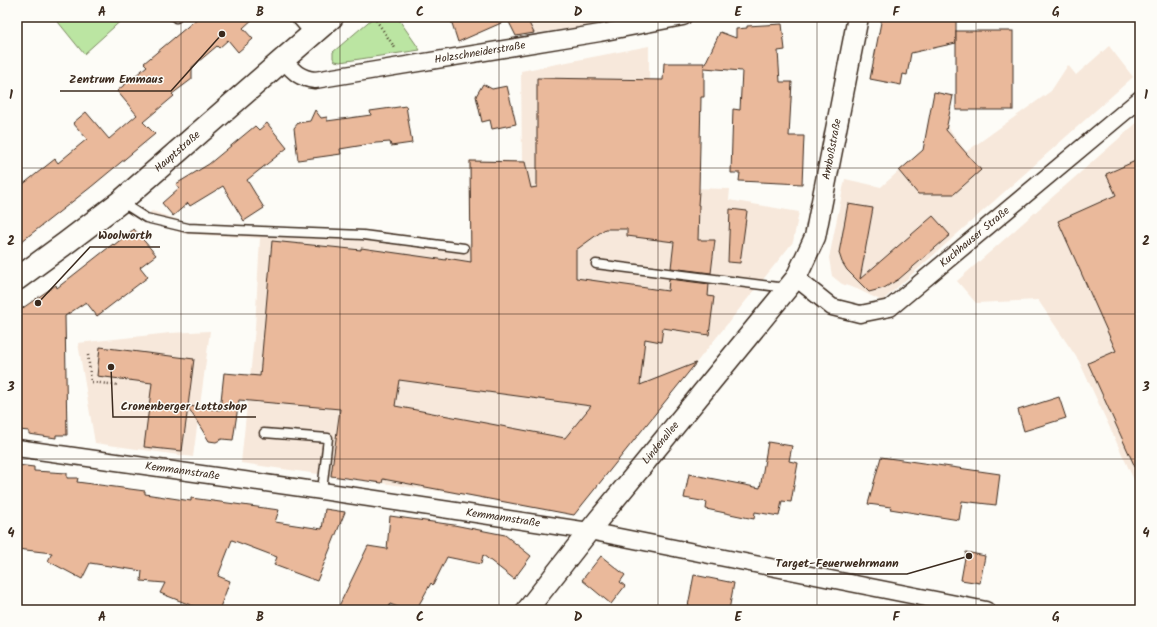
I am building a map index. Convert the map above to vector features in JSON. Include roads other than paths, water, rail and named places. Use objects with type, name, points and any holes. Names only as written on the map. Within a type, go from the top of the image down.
[{"type":"main road","name":"Hauptstraße","points":[[17,279],[120,202],[332,17]]},
{"type":"street","points":[[300,17],[314,33]]},
{"type":"street","name":"Holzschneiderstraße","points":[[283,60],[295,73],[304,78],[315,80],[600,33],[683,17]]},
{"type":"street","name":"Amboßstraße","points":[[792,283],[815,237],[858,17]]},
{"type":"street","name":"Kuchhauser Straße","points":[[792,283],[832,306],[860,314],[890,308],[1140,99]]},
{"type":"street","name":"Lindenallee","points":[[527,610],[792,283]]},
{"type":"street","name":"Kemmannstraße","points":[[17,448],[590,531],[986,610]]},
{"type":"lane","points":[[120,202],[146,218],[188,228],[363,235],[464,248]]},
{"type":"lane","points":[[596,264],[792,283]]},
{"type":"lane","points":[[264,432],[328,438],[322,491]]},
{"type":"place","name":"Zentrum Emmaus","points":[[222,34]]},
{"type":"place","name":"Woolworth","points":[[38,303]]},
{"type":"place","name":"Cronenberger Lottoshop","points":[[111,367]]},
{"type":"place","name":"Target-Feuerwehrmann","points":[[969,556]]}]
